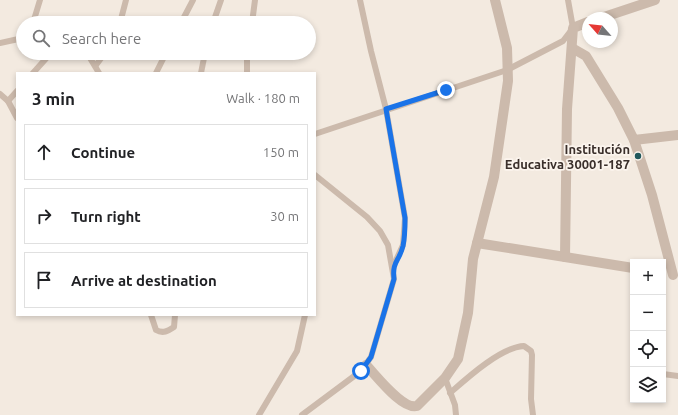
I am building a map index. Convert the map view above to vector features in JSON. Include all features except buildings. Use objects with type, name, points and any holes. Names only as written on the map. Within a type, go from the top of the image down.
[{"type":"street","points":[[366,365],[402,402],[416,410],[445,378],[458,359],[468,312],[471,274],[477,243],[494,177],[508,81],[507,48],[495,0]]},
{"type":"street","points":[[618,12],[655,0]]},
{"type":"street","points":[[565,257],[567,109],[573,28],[582,24]]},
{"type":"street","points":[[572,48],[586,56],[618,108],[634,140],[652,196],[671,275]]},
{"type":"street","points":[[634,140],[678,135]]},
{"type":"street","points":[[477,243],[630,268]]},
{"type":"lane","points":[[35,16],[40,0]]},
{"type":"lane","points":[[122,16],[126,0]]},
{"type":"lane","points":[[185,16],[193,0]]},
{"type":"lane","points":[[215,16],[220,0]]},
{"type":"lane","points":[[253,16],[256,0]]},
{"type":"lane","points":[[360,0],[386,109],[405,218],[403,246],[393,267]]},
{"type":"lane","points":[[316,134],[386,109],[508,70],[539,55],[563,41],[573,28],[568,0]]},
{"type":"lane","points":[[0,43],[16,40]]},
{"type":"lane","points":[[34,72],[45,60]]},
{"type":"lane","points":[[92,60],[99,72]]},
{"type":"lane","points":[[96,65],[100,60]]},
{"type":"lane","points":[[156,72],[162,60]]},
{"type":"lane","points":[[201,72],[204,60]]},
{"type":"lane","points":[[247,72],[248,60]]},
{"type":"lane","points":[[8,101],[16,92]]},
{"type":"lane","points":[[0,94],[8,101],[16,116]]},
{"type":"lane","points":[[302,415],[361,371],[366,365],[371,357],[394,279],[388,245],[380,231],[367,217],[316,176]]},
{"type":"lane","points":[[151,316],[156,330],[166,332],[174,327],[175,316]]},
{"type":"lane","points":[[260,415],[297,351],[305,316]]},
{"type":"lane","points":[[450,393],[465,379],[495,358],[513,348],[524,346],[531,350],[532,355],[531,399],[534,415]]},
{"type":"lane","points":[[666,374],[678,376]]},
{"type":"lane","points":[[445,378],[456,415]]},
{"type":"place","name":"Institución Educativa 30001-187","points":[[638,156]]},
{"type":"route","points":[[361,371],[371,357],[394,279],[393,267],[403,246],[405,218],[386,109],[446,90]]}]
